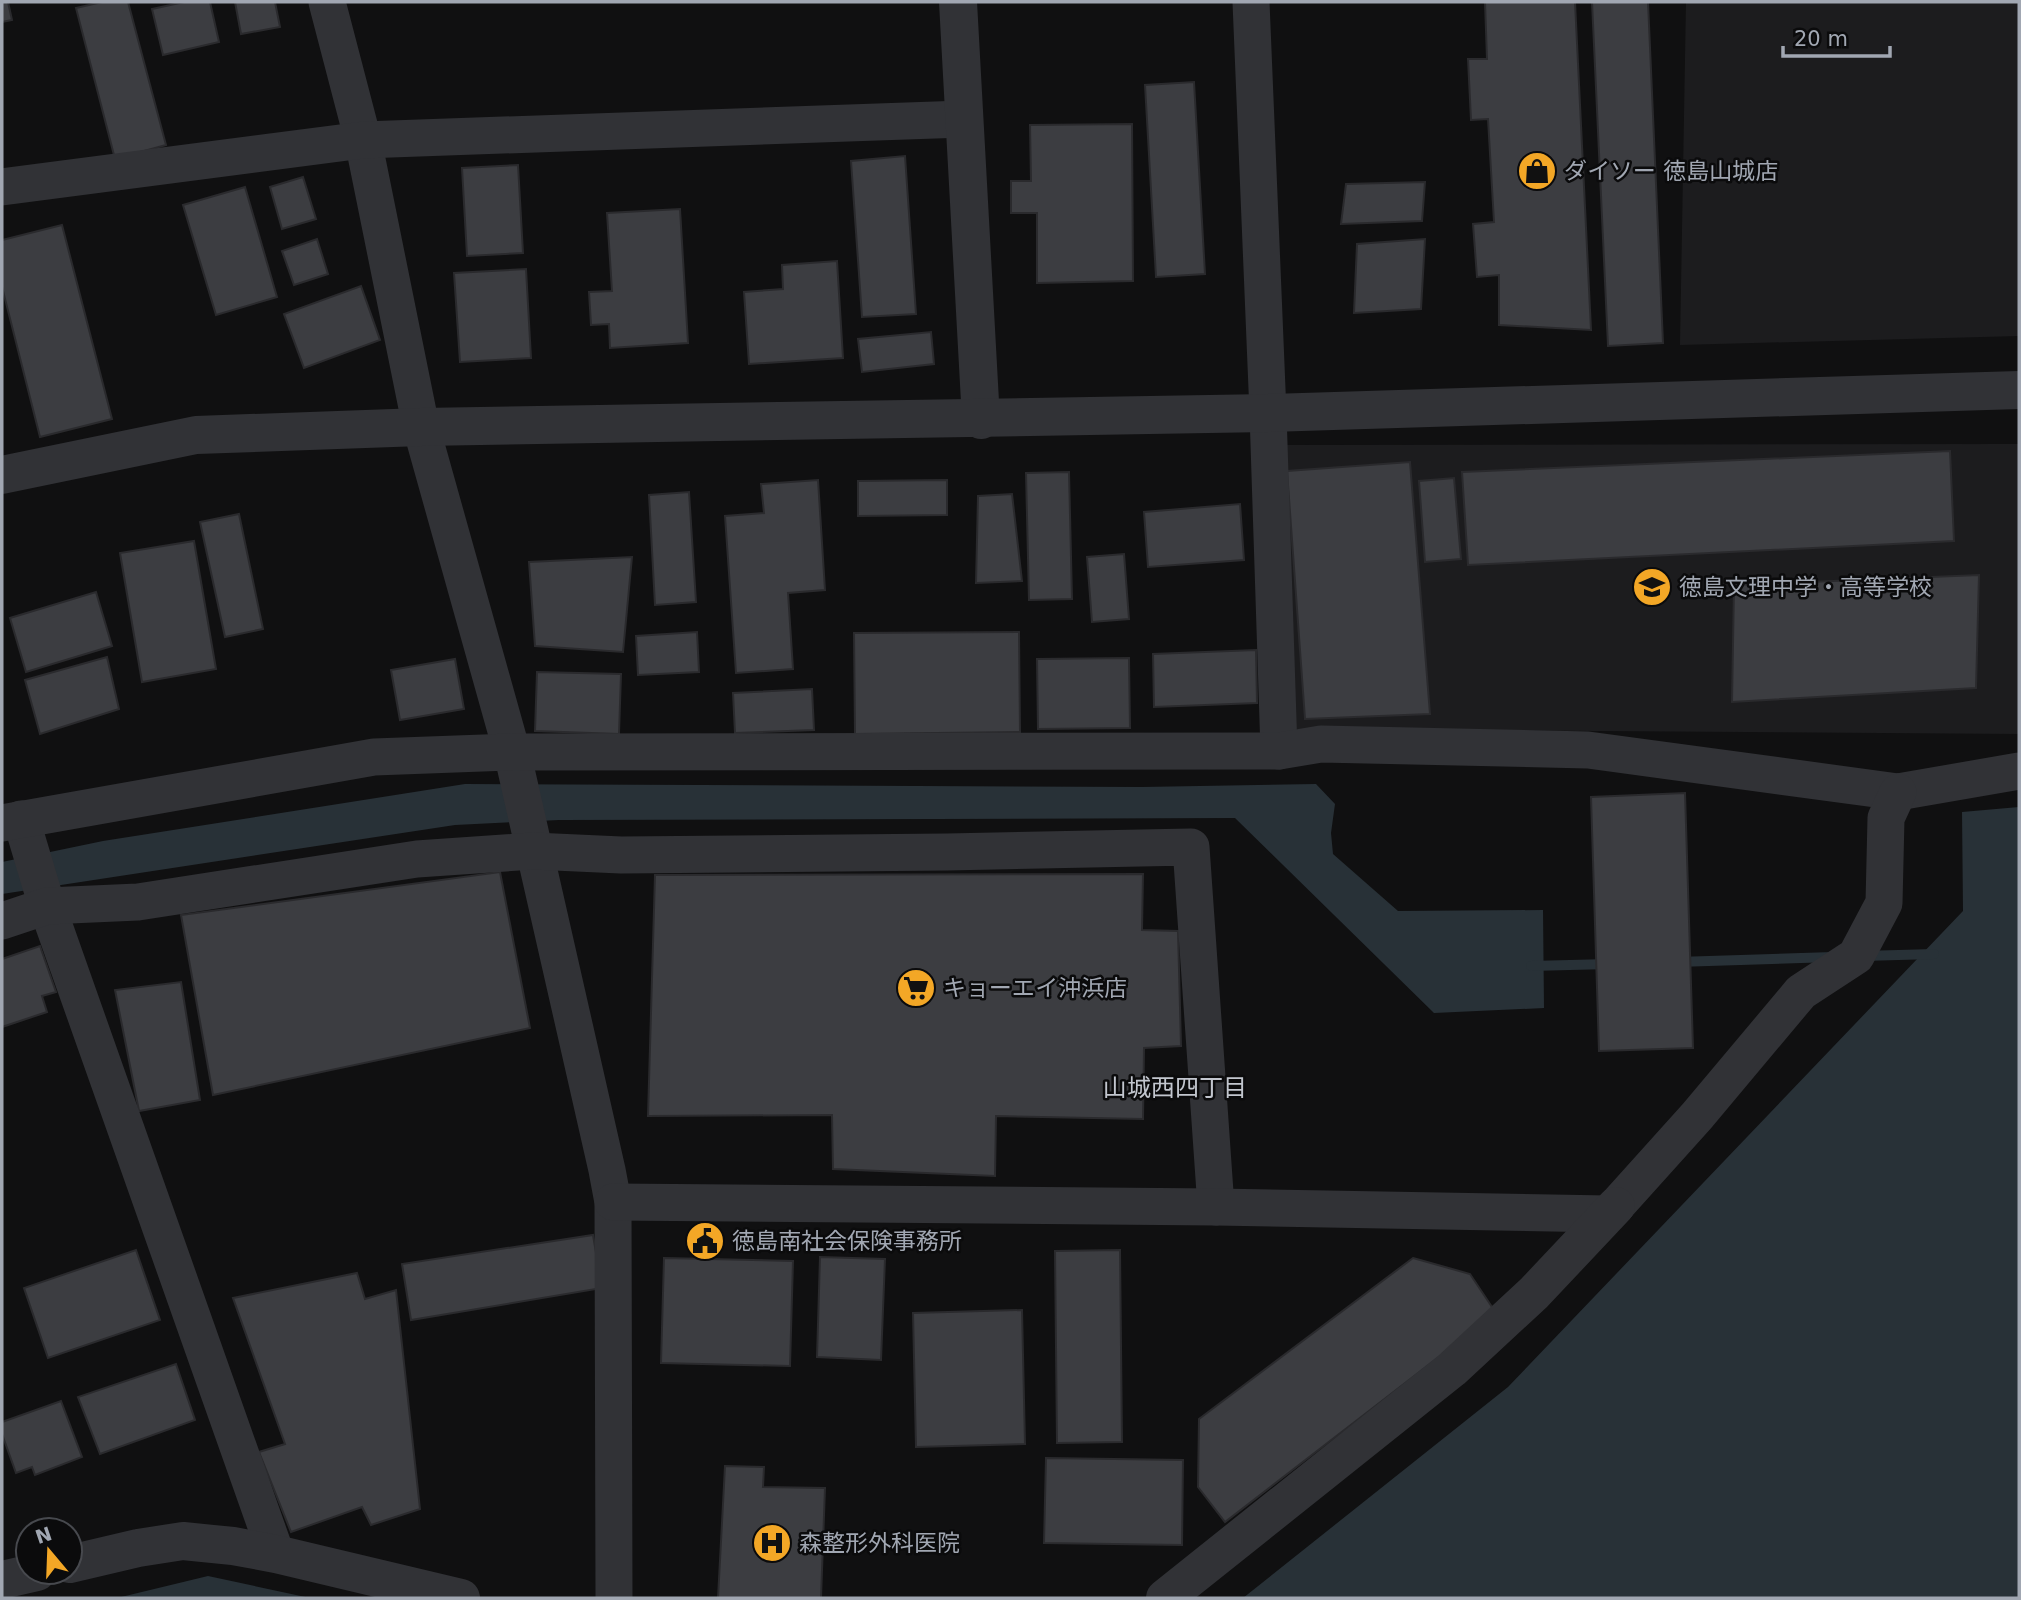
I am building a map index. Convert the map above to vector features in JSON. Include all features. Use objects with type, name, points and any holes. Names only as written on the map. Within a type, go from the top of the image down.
[{"type":"street","points":[[327,2],[363,140],[421,427],[512,752],[604,1156],[612,1202],[614,1598]]},
{"type":"street","points":[[958,2],[981,420]]},
{"type":"street","points":[[1251,2],[1279,751]]},
{"type":"street","points":[[2,187],[363,140],[964,119]]},
{"type":"street","points":[[2,475],[196,435],[421,427],[981,420],[1268,413],[2019,390]]},
{"type":"street","points":[[276,1554],[47,906],[11,821],[374,757],[512,752],[1279,751],[1321,744],[1588,750],[1898,792],[2019,771]]},
{"type":"street","points":[[1165,1598],[1452,1369],[1534,1293],[1698,1116],[1801,992],[1856,956],[1884,904],[1886,818],[1898,792]]},
{"type":"street","points":[[2,921],[47,906],[138,902],[417,859],[533,850],[635,855],[1191,847],[1216,1207]]},
{"type":"street","points":[[612,1202],[1612,1210]]},
{"type":"street","points":[[84,1561],[183,1541],[276,1554],[461,1598]]},
{"type":"shaded area","points":[[1686,2],[2019,2],[2019,336],[1680,345]]},
{"type":"shaded area","name":"徳島文理中学・高等学校","points":[[2019,444],[2019,734],[1290,729],[1280,445]]},
{"type":"shaded area","points":[[465,784],[1142,787],[1316,784],[1335,804],[1331,833],[1333,854],[1398,911],[1543,910],[1544,1008],[1434,1013],[1235,818],[559,820],[455,825],[2,894],[2,862],[103,841]]},
{"type":"shaded area","points":[[2019,807],[2019,1598],[1243,1598],[1508,1387],[1963,911],[1962,812]]},
{"type":"shaded area","points":[[208,1576],[310,1598],[117,1598]]},
{"type":"building","points":[[2,2],[8,2],[12,20],[2,22]]},
{"type":"building","points":[[102,2],[128,2],[166,145],[115,159],[76,8]]},
{"type":"building","points":[[184,2],[210,2],[219,42],[163,55],[152,9]]},
{"type":"building","points":[[235,2],[275,2],[280,27],[241,34]]},
{"type":"building","name":"ダイソー 徳島山城店","points":[[1485,2],[1575,2],[1591,330],[1499,325],[1499,275],[1477,277],[1473,224],[1494,222],[1488,119],[1471,120],[1468,59],[1487,59]]},
{"type":"building","points":[[1592,2],[1648,2],[1663,343],[1608,346]]},
{"type":"building","points":[[1194,82],[1205,274],[1156,277],[1145,85]]},
{"type":"building","points":[[1132,124],[1133,281],[1037,283],[1037,213],[1011,213],[1011,181],[1031,181],[1030,125]]},
{"type":"building","points":[[905,156],[916,314],[862,317],[851,161]]},
{"type":"building","points":[[518,165],[523,253],[467,256],[462,168]]},
{"type":"building","points":[[303,177],[316,219],[282,229],[270,187]]},
{"type":"building","points":[[1425,182],[1422,221],[1341,224],[1346,184]]},
{"type":"building","points":[[245,187],[277,297],[216,315],[183,205]]},
{"type":"building","points":[[680,209],[688,343],[610,348],[609,324],[591,325],[589,292],[612,291],[607,213]]},
{"type":"building","points":[[62,225],[112,419],[40,437],[2,287],[2,240]]},
{"type":"building","points":[[317,239],[328,274],[294,285],[282,251]]},
{"type":"building","points":[[1425,239],[1421,309],[1354,313],[1357,244]]},
{"type":"building","points":[[837,261],[843,358],[749,364],[744,292],[783,289],[782,265]]},
{"type":"building","points":[[526,269],[531,358],[460,362],[454,273]]},
{"type":"building","points":[[361,286],[380,340],[304,368],[284,314]]},
{"type":"building","points":[[931,332],[934,364],[862,372],[858,339]]},
{"type":"building","points":[[1950,451],[1954,541],[1468,565],[1462,472]]},
{"type":"building","points":[[1410,462],[1430,714],[1305,719],[1287,471]]},
{"type":"building","points":[[1069,472],[1072,599],[1029,600],[1026,473]]},
{"type":"building","points":[[1454,478],[1461,559],[1425,562],[1419,481]]},
{"type":"building","points":[[818,480],[825,590],[788,593],[793,669],[736,673],[725,516],[764,513],[761,484]]},
{"type":"building","points":[[947,480],[947,515],[858,516],[858,481]]},
{"type":"building","points":[[689,492],[696,602],[655,605],[649,495]]},
{"type":"building","points":[[1012,494],[1022,581],[976,583],[978,496]]},
{"type":"building","points":[[1240,504],[1244,560],[1148,567],[1144,512]]},
{"type":"building","points":[[239,514],[263,629],[225,637],[200,522]]},
{"type":"building","points":[[194,541],[216,669],[142,682],[120,553]]},
{"type":"building","points":[[1124,554],[1129,619],[1092,622],[1087,557]]},
{"type":"building","points":[[632,557],[623,652],[535,646],[529,562]]},
{"type":"building","points":[[1979,575],[1976,688],[1732,702],[1734,585]]},
{"type":"building","points":[[96,592],[112,646],[26,672],[10,618]]},
{"type":"building","points":[[697,632],[699,672],[638,675],[636,636]]},
{"type":"building","points":[[1019,632],[1020,732],[855,734],[854,633]]},
{"type":"building","points":[[1256,650],[1257,703],[1154,707],[1153,654]]},
{"type":"building","points":[[107,657],[119,709],[40,734],[25,680]]},
{"type":"building","points":[[1129,658],[1130,728],[1038,729],[1037,659]]},
{"type":"building","points":[[455,659],[464,709],[400,720],[391,670]]},
{"type":"building","points":[[537,672],[621,674],[619,734],[535,731]]},
{"type":"building","points":[[812,689],[814,730],[735,733],[733,693]]},
{"type":"building","points":[[1685,793],[1693,1048],[1599,1051],[1591,797]]},
{"type":"building","points":[[500,872],[530,1028],[213,1095],[181,915]]},
{"type":"building","name":"キョーエイ沖浜店","points":[[1143,874],[1142,930],[1178,931],[1181,1046],[1144,1048],[1143,1119],[996,1116],[995,1176],[833,1169],[832,1115],[648,1116],[655,875]]},
{"type":"building","points":[[40,946],[56,992],[42,996],[47,1012],[2,1027],[2,959]]},
{"type":"building","points":[[181,982],[200,1100],[139,1111],[115,990]]},
{"type":"building","points":[[692,1231],[715,1232],[714,1253],[691,1252]]},
{"type":"building","points":[[593,1235],[602,1288],[411,1320],[402,1264]]},
{"type":"building","points":[[136,1250],[160,1320],[48,1358],[24,1288]]},
{"type":"building","points":[[1120,1250],[1122,1442],[1057,1443],[1055,1251]]},
{"type":"building","points":[[820,1257],[885,1259],[881,1360],[817,1357]]},
{"type":"building","points":[[664,1258],[793,1261],[790,1366],[661,1363]]},
{"type":"building","points":[[1413,1258],[1470,1274],[1496,1313],[1225,1522],[1198,1487],[1199,1419]]},
{"type":"building","points":[[357,1273],[365,1299],[396,1290],[420,1509],[371,1525],[362,1507],[291,1532],[259,1452],[285,1444],[233,1298]]},
{"type":"building","points":[[1022,1310],[1025,1444],[916,1447],[913,1313]]},
{"type":"building","points":[[176,1364],[195,1420],[100,1454],[78,1397]]},
{"type":"building","points":[[61,1401],[82,1457],[35,1475],[32,1467],[16,1473],[2,1434],[2,1422]]},
{"type":"building","points":[[1046,1458],[1183,1460],[1182,1545],[1044,1543]]},
{"type":"building","name":"森整形外科医院","points":[[725,1466],[764,1467],[763,1487],[825,1488],[821,1598],[718,1598]]},
{"type":"waterway","points":[[1863,956],[1934,954]]},
{"type":"waterway","points":[[1677,962],[1833,957]]},
{"type":"waterway","points":[[1531,966],[1609,964]]},
{"type":"place","name":"ダイソー 徳島山城店","points":[[1537,171]]},
{"type":"place","name":"徳島文理中学・高等学校","points":[[1652,587]]},
{"type":"place","name":"キョーエイ沖浜店","points":[[916,988]]},
{"type":"place","name":"徳島南社会保険事務所","points":[[705,1241]]},
{"type":"place","name":"森整形外科医院","points":[[772,1543]]},
{"type":"district","name":"山城西四丁目","points":[[1175,1088]]}]
